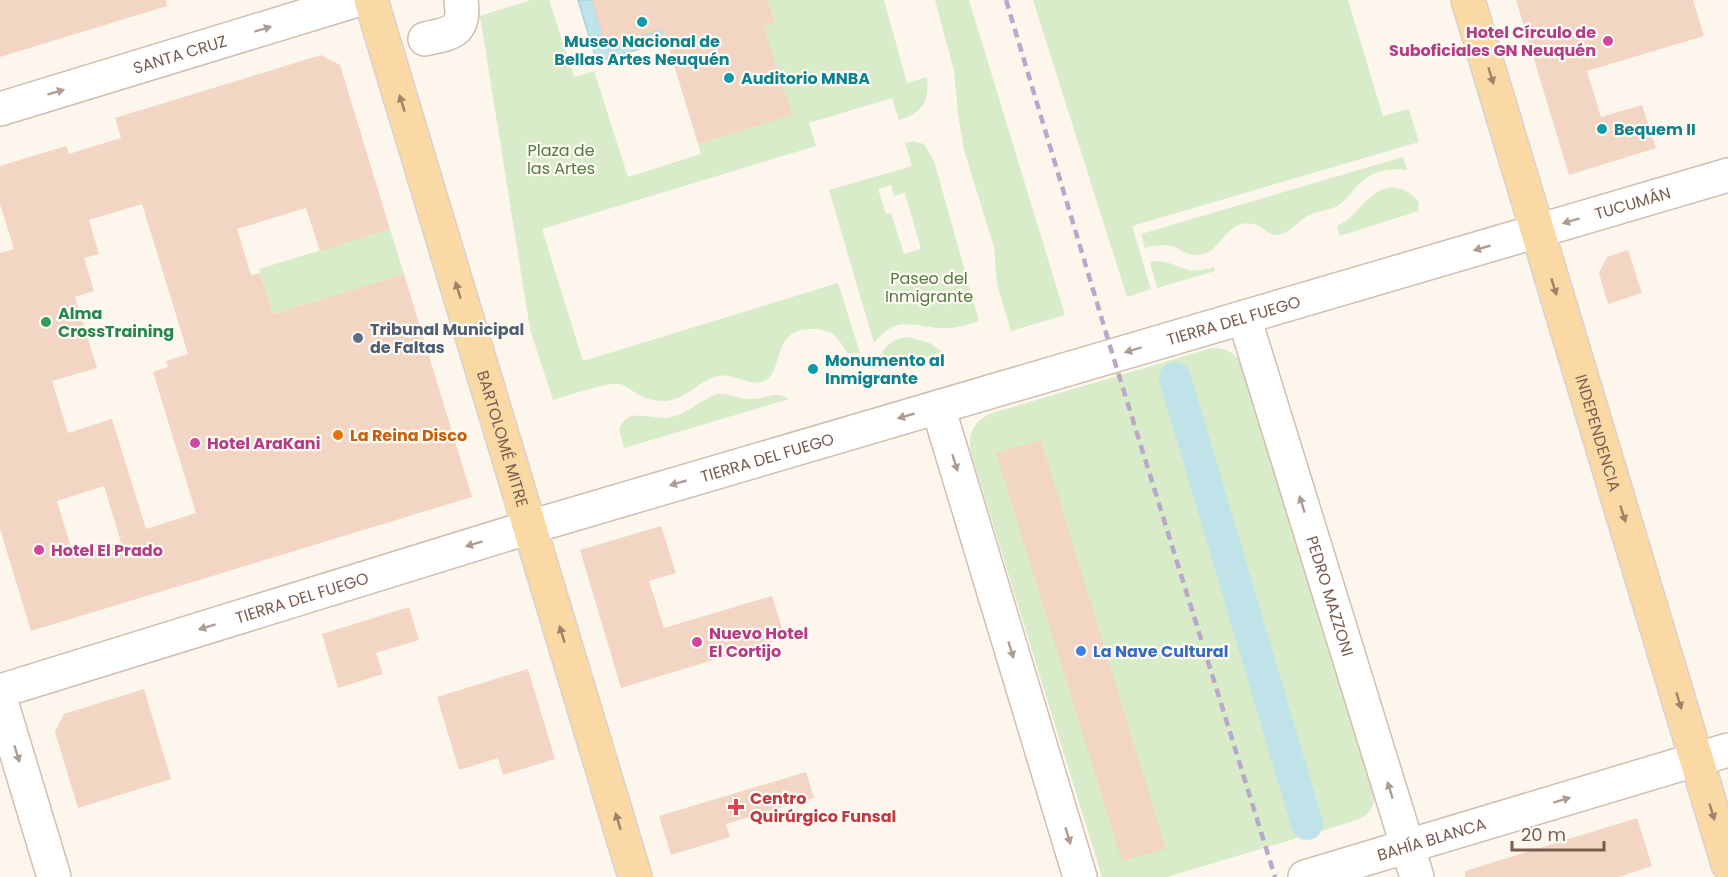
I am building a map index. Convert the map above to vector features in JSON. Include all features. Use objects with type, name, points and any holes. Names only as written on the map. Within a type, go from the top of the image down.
[{"type":"main road","name":"BARTOLOMÉ MITRE","points":[[370,0],[634,877]]},
{"type":"main road","name":"INDEPENDENCIA","points":[[1468,0],[1728,864]]},
{"type":"street","name":"SANTA CRUZ","points":[[0,109],[357,0]]},
{"type":"street","points":[[425,39],[449,33],[459,26],[463,16],[461,0]]},
{"type":"street","name":"TUCUMÁN","points":[[1538,231],[1728,175]]},
{"type":"street","name":"TIERRA DEL FUEGO","points":[[0,691],[530,527],[1538,231]]},
{"type":"street","name":"PEDRO MAZZONI","points":[[1244,317],[1417,877]]},
{"type":"street","points":[[938,407],[1080,877]]},
{"type":"street","points":[[0,698],[54,877]]},
{"type":"street","name":"BAHÍA BLANCA","points":[[1305,877],[1728,750]]},
{"type":"green space","name":"Plaza de las Artes","points":[[531,0],[549,0],[574,77],[594,71],[628,177],[701,154],[698,144],[791,115],[764,27],[775,23],[768,0],[884,0],[907,83],[927,77],[926,100],[914,114],[899,120],[892,98],[809,123],[816,146],[542,229],[583,361],[838,283],[860,353],[848,353],[832,333],[812,329],[799,331],[790,336],[784,343],[770,376],[764,381],[753,382],[730,376],[719,376],[705,381],[681,397],[666,401],[646,398],[620,384],[597,387],[553,400],[530,329],[480,16]]},
{"type":"green space","points":[[935,0],[969,0],[1065,315],[1011,331],[997,284],[994,247],[964,150],[954,71]]},
{"type":"green space","points":[[1033,0],[1348,0],[1383,116],[1409,109],[1419,142],[1132,226],[1151,289],[1127,297]]},
{"type":"green space","name":"Paseo del Inmigrante","points":[[913,141],[924,144],[934,161],[979,321],[951,328],[899,325],[883,333],[874,343],[829,190],[912,166],[905,143]],"holes":[[[891,185],[894,196],[905,193],[921,249],[904,254],[891,213],[886,214],[878,189]]]},
{"type":"green space","points":[[1403,157],[1407,170],[1393,169],[1372,174],[1340,204],[1309,215],[1284,233],[1273,235],[1256,225],[1243,224],[1229,232],[1204,254],[1190,254],[1165,245],[1145,248],[1141,234]]},
{"type":"green space","points":[[1392,187],[1414,196],[1419,203],[1418,211],[1340,236],[1337,226],[1352,216],[1375,193]]},
{"type":"green space","points":[[390,229],[404,274],[273,314],[259,269]]},
{"type":"green space","points":[[1156,261],[1188,270],[1214,267],[1215,271],[1157,288],[1150,262]]},
{"type":"green space","name":"Paseo del Inmigrante","points":[[908,337],[930,343],[942,352],[896,367],[884,365],[880,360],[886,347],[898,339]]},
{"type":"green space","points":[[1212,348],[1231,352],[1243,368],[1373,790],[1374,802],[1368,813],[1354,821],[1167,877],[1102,877],[971,453],[971,434],[976,424],[992,413]]},
{"type":"green space","points":[[717,394],[751,399],[779,395],[789,399],[624,448],[619,429],[627,418],[633,416],[672,417]]},
{"type":"water","points":[[578,0],[592,0],[607,46],[691,20],[695,32],[597,62]]},
{"type":"building","points":[[0,0],[166,0],[167,6],[0,57]]},
{"type":"building","name":"Auditorio MNBA","points":[[592,0],[768,0],[775,23],[764,27],[792,115],[698,144],[663,29],[606,46]]},
{"type":"building","name":"Hotel Círculo de Suboficiales GN Neuquén","points":[[1516,0],[1693,0],[1704,36],[1587,71],[1601,117],[1642,105],[1656,148],[1569,175]]},
{"type":"building","points":[[321,55],[340,65],[390,229],[320,251],[306,208],[237,229],[251,275],[260,273],[273,314],[404,274],[472,497],[31,631],[0,529],[0,253],[14,249],[0,204],[0,166],[66,146],[69,154],[121,138],[115,118]],"holes":[[[142,204],[188,354],[166,361],[168,367],[153,372],[196,513],[146,529],[112,419],[68,433],[52,381],[97,368],[75,297],[94,291],[84,258],[99,254],[89,220]],[[104,486],[121,542],[74,557],[57,501]]]},
{"type":"building","points":[[1628,250],[1642,293],[1608,304],[1599,273],[1607,257]]},
{"type":"building","name":"La Nave Cultural","points":[[1041,440],[1166,849],[1122,861],[996,453]]},
{"type":"building","points":[[661,526],[676,573],[649,581],[664,628],[772,596],[785,638],[621,688],[580,550]]},
{"type":"building","points":[[409,607],[419,640],[376,653],[383,674],[338,688],[322,634]]},
{"type":"building","points":[[528,669],[555,759],[503,775],[498,758],[459,770],[437,697]]},
{"type":"building","points":[[144,689],[171,779],[78,808],[55,732],[64,714]]},
{"type":"building","name":"Centro Quirúrgico Funsal","points":[[806,772],[814,798],[726,824],[730,837],[671,855],[659,816]]},
{"type":"building","points":[[1637,818],[1652,866],[1618,877],[1465,877],[1465,871]]},
{"type":"waterway","points":[[1175,378],[1307,824]]},
{"type":"railway","points":[[1006,0],[1113,356],[1275,877]]},
{"type":"place","name":"Museo Nacional de Bellas Artes Neuquén","points":[[642,22]]},
{"type":"place","name":"Hotel Círculo de Suboficiales GN Neuquén","points":[[1608,41]]},
{"type":"place","name":"Auditorio MNBA","points":[[729,78]]},
{"type":"place","name":"Bequem II","points":[[1602,129]]},
{"type":"place","name":"Alma CrossTraining","points":[[46,322]]},
{"type":"place","name":"Tribunal Municipal de Faltas","points":[[358,338]]},
{"type":"place","name":"Monumento al Inmigrante","points":[[813,369]]},
{"type":"place","name":"La Reina Disco","points":[[338,435]]},
{"type":"place","name":"Hotel AraKani","points":[[195,443]]},
{"type":"place","name":"Hotel El Prado","points":[[39,550]]},
{"type":"place","name":"Nuevo Hotel El Cortijo","points":[[697,642]]},
{"type":"place","name":"La Nave Cultural","points":[[1081,651]]},
{"type":"place","name":"Centro Quirúrgico Funsal","points":[[736,807]]}]
